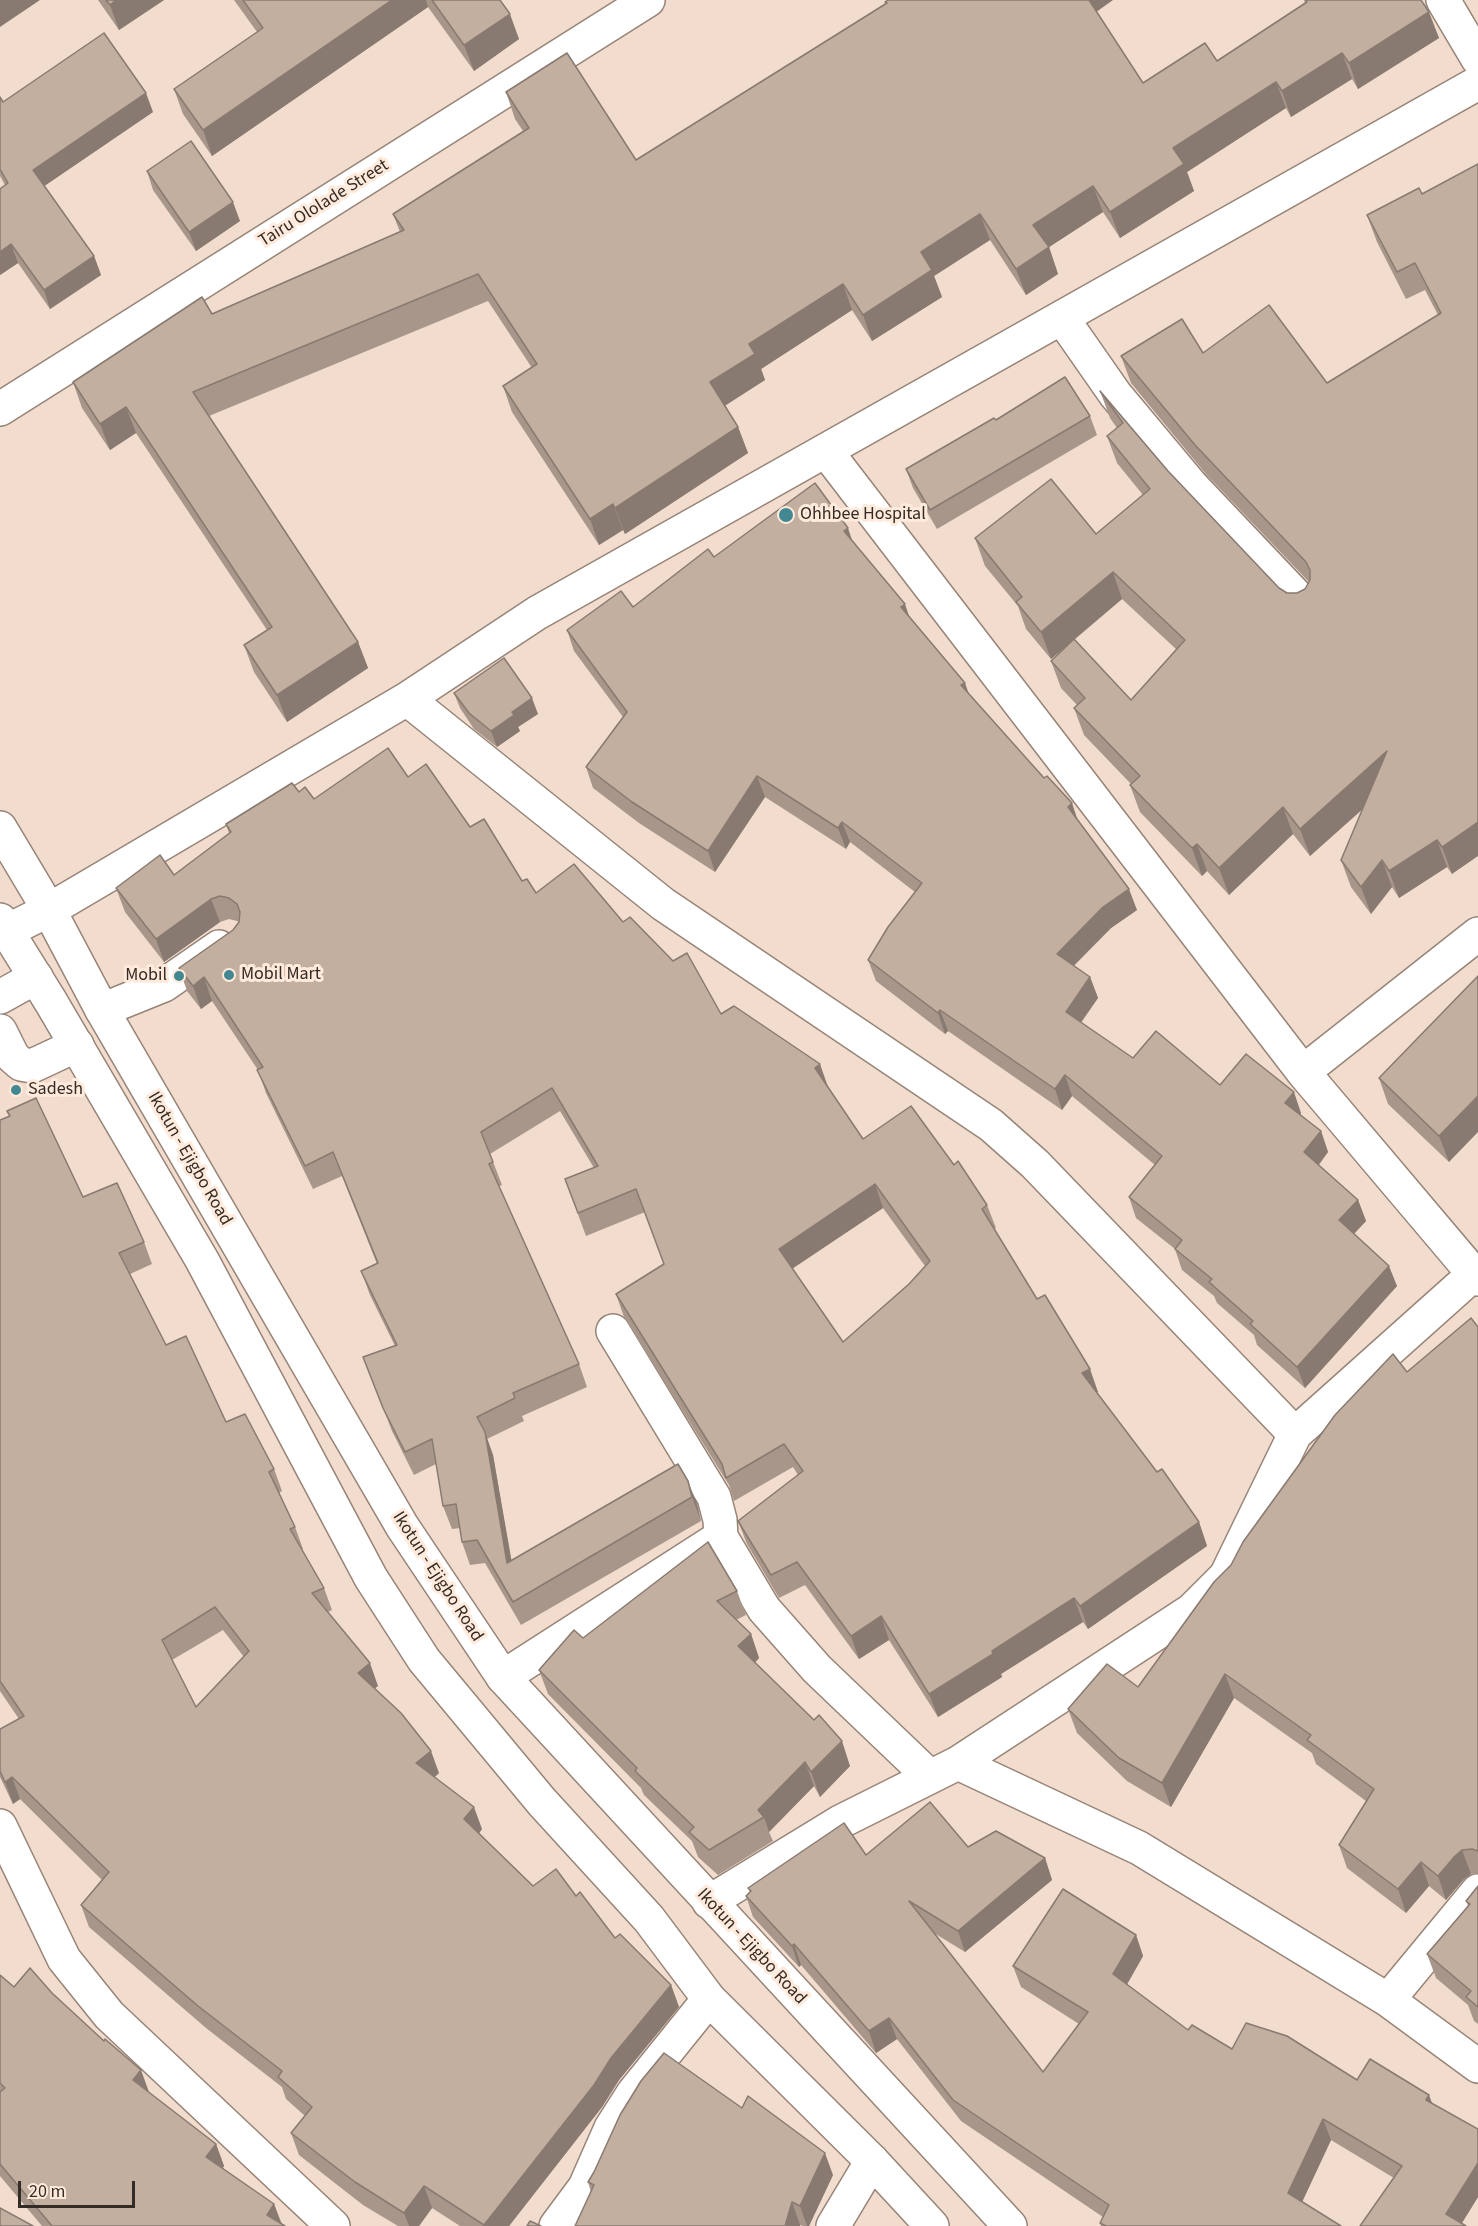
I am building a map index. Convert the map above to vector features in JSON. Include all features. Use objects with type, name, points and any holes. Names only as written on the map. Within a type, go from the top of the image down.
[{"type":"street","name":"Tairu Ololade Street","points":[[0,409],[648,0]]},
{"type":"street","points":[[1443,0],[1478,59]]},
{"type":"street","points":[[932,2226],[872,2161],[709,1999],[650,1919],[542,1802],[424,1660],[371,1578],[202,1260],[4,926],[49,910],[407,699],[537,613],[1478,83]]},
{"type":"street","points":[[1062,318],[1115,394],[1191,485],[1302,602]]},
{"type":"street","points":[[709,1902],[840,1822],[944,1770],[1192,1610],[1227,1576],[1295,1434],[1476,1276],[1302,1072],[826,451]]},
{"type":"street","points":[[407,699],[663,904],[991,1125],[1035,1164],[1295,1434]]},
{"type":"street","name":"Ikotun - Ejigbo Road","points":[[0,828],[49,910],[102,1010],[402,1526],[503,1677],[1010,2226]]},
{"type":"street","points":[[1302,1072],[1478,934]]},
{"type":"street","points":[[102,1010],[164,985],[230,938]]},
{"type":"street","points":[[0,997],[36,977]]},
{"type":"street","points":[[0,1031],[13,1057],[21,1064],[33,1066],[76,1045]]},
{"type":"street","points":[[613,1331],[714,1497],[720,1520],[721,1538],[764,1609],[817,1669],[944,1770],[1138,1848],[1388,2000],[1478,2066]]},
{"type":"street","points":[[503,1677],[721,1538]]},
{"type":"street","points":[[0,1826],[64,1959],[108,2015],[333,2226]]},
{"type":"street","points":[[1388,2000],[1478,1891]]},
{"type":"street","points":[[556,2226],[585,2187],[611,2128],[634,2092],[709,1999]]},
{"type":"street","points":[[833,2226],[872,2161]]},
{"type":"building","points":[[106,0],[116,0],[110,5]]},
{"type":"building","points":[[243,0],[392,0],[203,130],[174,89],[263,28]]},
{"type":"building","points":[[432,0],[500,0],[510,14],[464,45]]},
{"type":"building","points":[[888,0],[1089,0],[1143,83],[1205,43],[1217,61],[1307,2],[1306,0],[1421,0],[1429,12],[1349,63],[1342,53],[1282,91],[1276,82],[1173,148],[1184,164],[1110,212],[1093,186],[1033,225],[1049,247],[1016,269],[980,214],[921,252],[932,270],[863,315],[843,284],[749,344],[755,354],[710,382],[738,427],[615,508],[613,504],[590,519],[503,386],[537,364],[478,274],[193,392],[358,642],[277,695],[244,645],[272,627],[126,407],[100,424],[73,382],[202,297],[212,314],[404,230],[393,214],[529,128],[506,92],[567,53],[636,160],[887,3],[885,2]]},
{"type":"building","points":[[104,33],[146,93],[33,170],[94,256],[44,290],[11,244],[0,252],[0,189],[8,183],[0,169],[0,97],[3,102]]},
{"type":"building","points":[[191,141],[233,202],[189,232],[147,171]]},
{"type":"building","points":[[1478,164],[1478,822],[1442,847],[1437,840],[1389,871],[1382,860],[1361,887],[1341,860],[1387,751],[1300,829],[1283,807],[1219,868],[1197,844],[1192,848],[1130,785],[1140,776],[1074,708],[1085,698],[1051,661],[1074,639],[1131,700],[1185,640],[1113,572],[1041,632],[1016,602],[1022,597],[975,538],[1051,479],[1096,534],[1150,489],[1107,436],[1123,423],[1100,391],[1168,471],[1279,588],[1287,593],[1297,593],[1305,589],[1310,580],[1310,570],[1306,562],[1195,445],[1121,356],[1182,319],[1203,353],[1269,305],[1327,383],[1441,313],[1415,263],[1397,272],[1367,215],[1419,188],[1422,194]]},
{"type":"building","points":[[1065,377],[1090,416],[930,510],[906,469],[994,418],[996,420]]},
{"type":"building","points":[[815,483],[848,528],[844,531],[905,604],[901,607],[965,683],[961,685],[1044,778],[1047,776],[1072,803],[1068,807],[1129,889],[1103,907],[1057,954],[1090,977],[1066,1012],[1133,1058],[1156,1031],[1220,1085],[1246,1054],[1294,1092],[1285,1103],[1321,1131],[1304,1152],[1358,1200],[1339,1220],[1389,1266],[1297,1367],[1250,1324],[1253,1321],[1209,1282],[1212,1279],[1175,1249],[1182,1240],[1129,1197],[1162,1156],[1065,1075],[1055,1089],[940,1010],[938,1013],[868,960],[888,927],[922,883],[842,822],[838,828],[757,776],[708,851],[632,802],[586,767],[627,712],[567,630],[621,591],[633,607],[708,549],[714,557]]},
{"type":"building","points":[[504,658],[532,698],[512,712],[514,715],[491,731],[469,713],[454,693]]},
{"type":"building","points":[[388,748],[408,777],[426,764],[470,827],[484,819],[522,881],[527,879],[536,893],[574,864],[623,922],[630,917],[673,961],[687,953],[721,1014],[734,1006],[820,1064],[815,1068],[863,1139],[911,1106],[954,1165],[958,1161],[987,1205],[982,1209],[1037,1299],[1045,1295],[1090,1369],[1082,1373],[1157,1472],[1162,1469],[1199,1522],[1080,1606],[1074,1598],[992,1651],[993,1654],[929,1694],[881,1616],[851,1636],[797,1562],[771,1575],[738,1521],[803,1471],[784,1444],[726,1478],[722,1464],[616,1294],[664,1264],[636,1189],[578,1213],[565,1179],[598,1166],[552,1088],[481,1132],[493,1162],[489,1164],[579,1364],[513,1393],[515,1398],[477,1417],[485,1432],[507,1563],[678,1464],[688,1481],[692,1497],[513,1602],[477,1540],[462,1542],[456,1504],[443,1506],[432,1439],[405,1452],[383,1408],[363,1357],[397,1345],[361,1271],[378,1263],[333,1152],[305,1166],[257,1070],[263,1067],[204,977],[193,986],[179,968],[233,930],[239,922],[240,912],[237,904],[229,898],[220,896],[211,899],[156,939],[116,888],[160,855],[174,875],[231,832],[226,824],[292,783],[299,792],[305,787],[314,799]],"holes":[[[875,1184],[930,1261],[909,1284],[843,1342],[779,1249]]]},
{"type":"building","points":[[1478,976],[1478,1096],[1439,1136],[1379,1078]]},
{"type":"building","points":[[36,1098],[83,1197],[117,1183],[144,1242],[119,1253],[166,1345],[186,1336],[226,1422],[245,1414],[274,1469],[269,1472],[295,1527],[290,1529],[324,1588],[312,1593],[370,1663],[358,1673],[401,1713],[431,1751],[416,1763],[474,1807],[464,1819],[533,1886],[556,1869],[576,1896],[580,1892],[615,1938],[620,1934],[671,1985],[611,2058],[594,2085],[484,2225],[424,2186],[404,2213],[355,2182],[291,2133],[312,2107],[278,2077],[282,2071],[198,2006],[81,1905],[109,1872],[12,1777],[5,1782],[0,1771],[0,1729],[24,1716],[0,1681],[0,1120],[10,1116],[7,1111]],"holes":[[[215,1607],[249,1651],[196,1707],[162,1640]]]},
{"type":"building","points":[[1471,1318],[1478,1327],[1478,1851],[1462,1850],[1438,1876],[1421,1862],[1398,1889],[1339,1845],[1374,1789],[1307,1740],[1311,1735],[1225,1674],[1162,1783],[1119,1758],[1068,1709],[1107,1664],[1138,1687],[1214,1582],[1231,1565],[1243,1542],[1335,1415],[1393,1354],[1407,1372]]},
{"type":"building","points":[[708,1542],[737,1591],[717,1601],[751,1634],[738,1646],[814,1720],[819,1715],[842,1741],[811,1772],[805,1762],[758,1810],[764,1817],[709,1850],[689,1832],[694,1827],[635,1771],[637,1768],[539,1670],[574,1630],[583,1638]]},
{"type":"building","points":[[930,1802],[968,1847],[996,1831],[1045,1858],[958,1931],[909,1901],[1043,2072],[1088,2012],[1013,1966],[1063,1889],[1136,1935],[1113,1974],[1188,2030],[1192,2025],[1232,2049],[1246,2023],[1287,2036],[1357,2080],[1370,2059],[1429,2095],[1426,2100],[1478,2129],[1478,2163],[1446,2214],[1466,2226],[1360,2226],[1402,2166],[1323,2119],[1288,2193],[1341,2226],[1106,2226],[1100,2223],[1109,2205],[953,2100],[889,2018],[869,2031],[794,1944],[792,1946],[746,1896],[751,1891],[748,1888],[844,1823],[866,1855]]},
{"type":"building","points":[[1478,1886],[1478,2007],[1466,1997],[1471,1991],[1427,1954],[1470,1904],[1466,1901]]},
{"type":"building","points":[[30,1968],[52,1993],[104,2041],[105,2039],[141,2070],[133,2080],[216,2144],[206,2157],[274,2204],[267,2215],[285,2226],[52,2226],[0,2164],[0,2092],[5,2088],[0,2083],[0,1975],[14,1987]]},
{"type":"building","points":[[664,2053],[742,2108],[748,2096],[825,2153],[800,2206],[792,2202],[785,2226],[575,2226],[594,2185],[588,2182],[620,2115],[641,2081]]},
{"type":"building","points":[[0,2208],[33,2226],[0,2226]]},
{"type":"building","points":[[530,2221],[541,2226],[527,2226]]},
{"type":"place","name":"Ohhbee Hospital","points":[[786,515]]},
{"type":"place","name":"Mobil Mart","points":[[229,975]]},
{"type":"place","name":"Mobil","points":[[179,976]]},
{"type":"place","name":"Sadesh","points":[[16,1090]]}]
